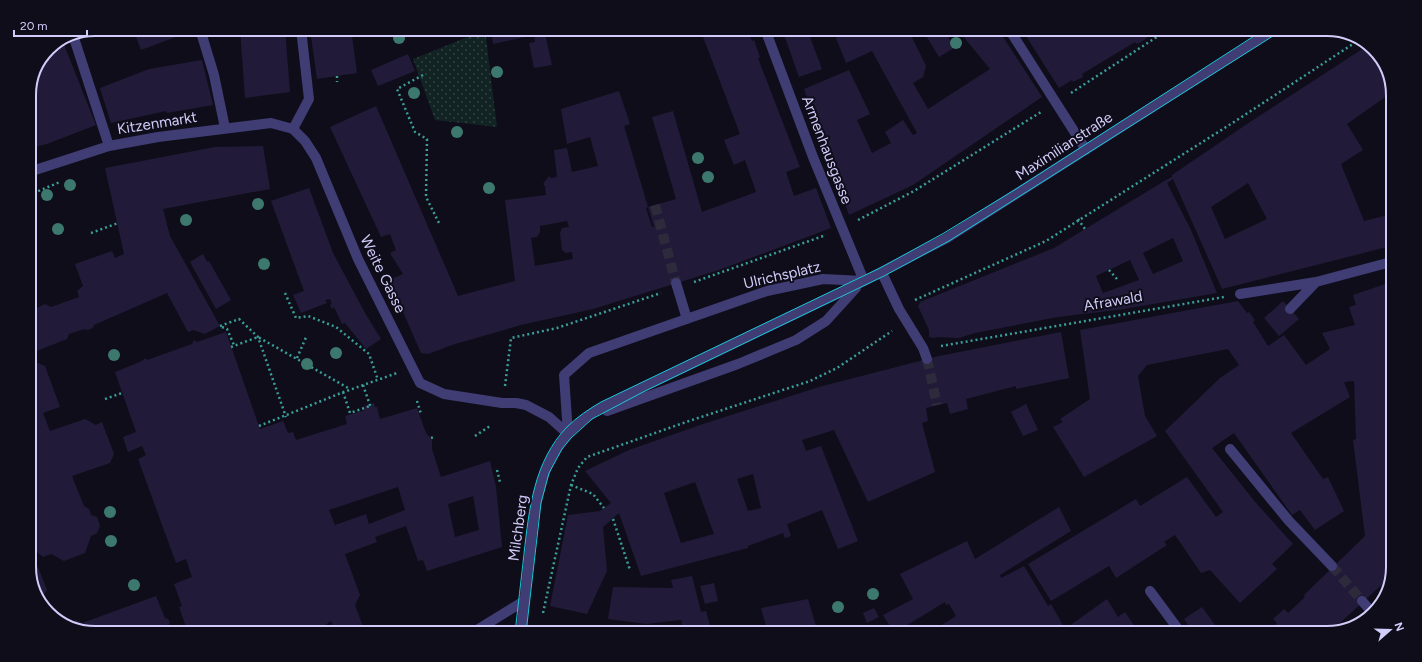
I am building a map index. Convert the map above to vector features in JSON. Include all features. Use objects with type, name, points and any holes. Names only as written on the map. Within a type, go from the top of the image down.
[{"type":"street","points":[[202,36],[214,75],[225,128]]},
{"type":"street","points":[[293,129],[309,99],[302,36]]},
{"type":"street","name":"Armenhausgasse","points":[[768,36],[812,157],[864,282]]},
{"type":"street","points":[[1013,36],[1086,150]]},
{"type":"street","name":"Maximilianstraße","points":[[864,282],[971,223],[1265,36]]},
{"type":"street","points":[[74,39],[109,146]]},
{"type":"street","name":"Kitzenmarkt","points":[[36,170],[109,146],[158,137],[271,123],[293,129]]},
{"type":"street","name":"Weite Gasse","points":[[293,129],[305,141],[316,158],[358,259],[420,383],[444,394],[502,403],[526,405],[549,417],[568,434]]},
{"type":"street","points":[[1240,294],[1316,282],[1386,263]]},
{"type":"street","points":[[882,273],[899,309],[923,348],[927,358]]},
{"type":"street","name":"Ulrichsplatz","points":[[568,434],[564,375],[589,353],[767,291],[823,279],[864,282]]},
{"type":"street","points":[[568,434],[590,416],[738,364],[796,340],[826,321],[851,292],[864,282]]},
{"type":"street","points":[[568,434],[584,418],[604,406],[864,282]]},
{"type":"street","points":[[1290,309],[1316,282]]},
{"type":"street","points":[[676,283],[687,319]]},
{"type":"street","name":"Milchberg","points":[[522,626],[533,520],[540,485],[551,458],[568,434]]},
{"type":"street","points":[[1230,449],[1288,521],[1332,566]]},
{"type":"street","points":[[1150,591],[1176,626]]},
{"type":"street","points":[[1362,600],[1369,609]]},
{"type":"street","points":[[483,626],[524,601]]},
{"type":"path","points":[[541,626],[571,485],[578,468],[588,457],[810,381],[838,368],[896,329],[899,309],[925,295],[1046,241],[1078,219],[1234,122],[1354,43]]},
{"type":"path","points":[[423,75],[397,89],[415,132],[427,139],[426,197],[439,223]]},
{"type":"path","points":[[337,76],[337,82]]},
{"type":"path","points":[[36,192],[66,180]]},
{"type":"path","points":[[1078,219],[1085,230]]},
{"type":"path","points":[[91,233],[118,224]]},
{"type":"path","points":[[1109,270],[1117,279]]},
{"type":"path","points":[[285,293],[296,318],[308,316],[336,327],[369,354],[378,380]]},
{"type":"path","name":"Afrawald","points":[[923,348],[1240,294]]},
{"type":"path","points":[[258,337],[233,346],[227,329],[221,326],[239,320],[258,337],[350,389]]},
{"type":"path","points":[[297,358],[307,335]]},
{"type":"path","points":[[258,337],[286,416]]},
{"type":"path","points":[[259,426],[350,389],[400,372]]},
{"type":"path","points":[[344,392],[350,413],[371,407],[363,385]]},
{"type":"path","points":[[105,399],[122,393]]},
{"type":"path","points":[[419,408],[421,414]]},
{"type":"path","points":[[474,436],[490,426]]},
{"type":"path","points":[[497,470],[500,482]]},
{"type":"path","points":[[571,485],[593,494],[604,508]]},
{"type":"path","points":[[613,519],[630,570]]},
{"type":"shaded area","points":[[470,36],[486,36],[497,127],[435,120],[413,59]]},
{"type":"building","points":[[136,36],[179,36],[141,50]]},
{"type":"building","points":[[241,36],[286,36],[290,92],[245,98]]},
{"type":"building","points":[[311,36],[352,36],[357,73],[317,79]]},
{"type":"building","points":[[492,36],[529,36],[493,44]]},
{"type":"building","points":[[534,36],[546,36],[552,65],[534,68],[529,43],[535,42]]},
{"type":"building","points":[[703,36],[750,36],[752,41],[754,40],[760,57],[758,58],[800,167],[786,172],[794,196],[816,188],[831,228],[719,270],[593,309],[521,325],[452,345],[428,354],[421,353],[389,280],[403,274],[390,253],[396,250],[390,234],[381,237],[330,127],[376,106],[458,296],[515,281],[505,200],[546,195],[545,186],[543,184],[549,176],[551,178],[557,177],[554,150],[567,148],[572,172],[598,166],[590,137],[567,144],[561,109],[619,91],[630,124],[624,126],[648,207],[676,199],[652,117],[673,111],[702,212],[756,192],[745,160],[734,165],[724,140],[740,134]],"holes":[[[648,207],[654,227],[652,227],[646,208]],[[567,221],[569,227],[562,228],[560,233],[562,250],[566,253],[572,252],[573,259],[535,266],[531,238],[537,237],[540,232],[540,226]]]},
{"type":"building","points":[[784,36],[810,36],[822,69],[799,77]]},
{"type":"building","points":[[840,36],[911,36],[926,66],[923,77],[913,83],[928,109],[990,69],[963,36],[1003,36],[1042,97],[913,185],[849,215],[804,89],[849,70],[870,114],[857,120],[872,153],[891,143],[885,132],[903,120],[913,135],[917,133],[872,51],[846,63],[836,38]]},
{"type":"building","points":[[926,36],[948,36],[954,48],[939,57]]},
{"type":"building","points":[[1026,36],[1148,36],[1141,42],[1137,44],[1135,42],[1082,74],[1083,77],[1073,82],[1072,80],[1059,88]]},
{"type":"building","points":[[64,45],[96,125],[47,144],[36,146],[36,91],[42,69],[48,59]]},
{"type":"building","points":[[1363,48],[1374,59],[1382,72],[1386,97],[1347,124],[1363,150],[1341,164],[1364,221],[1386,216],[1386,247],[1222,289],[1173,179],[1167,183],[1191,230],[1217,293],[1124,309],[1058,317],[975,333],[959,338],[929,337],[929,330],[918,306],[920,302],[1054,248],[1172,177],[1172,175]],"holes":[[[1248,183],[1267,219],[1225,239],[1211,207]],[[1173,238],[1183,261],[1153,274],[1143,253]],[[1130,260],[1139,280],[1103,293],[1096,276]]]},
{"type":"building","points":[[408,54],[415,71],[378,86],[371,70]]},
{"type":"building","points":[[202,60],[213,105],[167,113],[166,111],[111,123],[100,88],[149,69]]},
{"type":"building","points":[[263,146],[270,189],[163,209],[170,236],[220,326],[205,334],[193,330],[188,332],[167,293],[94,325],[93,328],[88,330],[84,329],[69,334],[67,339],[36,351],[36,308],[45,304],[51,307],[79,297],[77,291],[83,286],[75,264],[112,251],[115,258],[124,254],[105,168],[215,147]]},
{"type":"building","points":[[309,188],[333,253],[365,313],[381,339],[366,349],[345,323],[342,324],[334,307],[332,309],[330,305],[332,304],[330,299],[325,300],[327,303],[301,313],[293,295],[304,291],[271,201]]},
{"type":"building","points":[[203,254],[207,262],[209,261],[231,300],[216,309],[190,262]]},
{"type":"building","points":[[1386,284],[1386,567],[1384,583],[1338,624],[1327,626],[1274,626],[1277,623],[1273,619],[1284,609],[1288,613],[1305,597],[1304,595],[1365,536],[1353,440],[1356,439],[1354,381],[1344,382],[1350,397],[1291,433],[1323,479],[1328,477],[1344,511],[1315,530],[1300,510],[1292,515],[1234,433],[1212,448],[1256,503],[1293,544],[1272,564],[1277,569],[1240,603],[1210,570],[1201,573],[1175,535],[1164,542],[1167,545],[1116,578],[1109,566],[1051,601],[1028,564],[1136,499],[1140,506],[1187,477],[1216,517],[1223,512],[1165,431],[1220,378],[1239,365],[1228,349],[1147,365],[1138,376],[1145,416],[1157,436],[1084,477],[1053,427],[1063,422],[1060,419],[1090,399],[1080,330],[1238,301],[1247,313],[1249,312],[1255,320],[1253,322],[1268,346],[1284,335],[1306,365],[1330,349],[1322,333],[1355,325],[1349,307],[1356,305],[1353,295]]},
{"type":"building","points":[[1283,301],[1299,319],[1279,336],[1264,318]]},
{"type":"building","points":[[226,332],[260,429],[283,421],[288,433],[293,432],[296,440],[347,424],[345,416],[365,410],[364,406],[374,403],[375,407],[377,407],[380,419],[417,408],[426,433],[432,440],[432,449],[441,477],[490,461],[496,487],[502,547],[427,571],[423,560],[418,561],[406,526],[375,537],[377,542],[345,554],[360,595],[355,605],[362,624],[361,626],[333,626],[331,621],[324,626],[186,626],[179,607],[182,606],[174,584],[192,577],[186,559],[176,563],[138,459],[146,455],[142,446],[128,452],[123,437],[136,432],[115,372],[142,361],[145,358],[147,360],[192,344],[194,340],[197,342]],"holes":[[[398,487],[405,510],[369,524],[366,514],[335,525],[329,510]],[[473,496],[479,530],[455,537],[448,504]]]},
{"type":"building","points":[[1061,332],[1069,378],[1016,389],[1016,386],[966,399],[968,409],[950,414],[947,403],[926,408],[928,421],[922,423],[935,472],[868,502],[834,430],[802,440],[806,451],[821,446],[858,541],[838,549],[822,510],[787,524],[791,536],[785,538],[783,533],[748,546],[748,548],[641,576],[619,513],[603,527],[607,571],[587,614],[550,606],[568,515],[600,511],[611,503],[585,471],[629,450],[703,424],[819,387],[939,356]],"holes":[[[753,474],[761,508],[748,511],[737,479]],[[695,482],[714,534],[681,543],[664,493]]]},
{"type":"building","points":[[36,362],[45,366],[60,407],[43,413],[50,431],[85,419],[96,425],[102,422],[114,454],[110,463],[72,476],[84,506],[89,509],[91,515],[97,517],[100,526],[97,533],[91,536],[85,553],[64,561],[51,554],[43,557],[37,552]]},
{"type":"building","points":[[1026,404],[1038,430],[1023,436],[1011,412]]},
{"type":"building","points":[[1059,507],[1071,531],[1000,575],[1001,578],[1024,566],[1048,606],[1051,604],[1063,626],[940,626],[956,616],[949,604],[946,605],[945,602],[906,626],[890,626],[883,615],[913,599],[900,574],[967,541],[975,559]]},
{"type":"building","points":[[36,562],[47,590],[43,595],[37,579]]},
{"type":"building","points":[[692,576],[701,612],[706,611],[710,626],[682,626],[681,620],[646,624],[608,619],[613,587],[673,588],[671,580]]},
{"type":"building","points":[[714,583],[718,601],[705,604],[700,586]]},
{"type":"building","points":[[156,596],[165,618],[170,622],[168,626],[95,626],[72,622],[76,620],[82,623]]},
{"type":"building","points":[[808,599],[816,626],[766,626],[761,608]]},
{"type":"building","points":[[1107,599],[1118,617],[1125,612],[1134,626],[1069,626]]},
{"type":"building","points":[[1202,607],[1215,625],[1189,626],[1184,619]]},
{"type":"building","points":[[874,608],[879,617],[867,623],[863,613]]},
{"type":"tunnel","points":[[655,205],[676,283]]},
{"type":"tunnel","points":[[927,359],[937,405]]},
{"type":"tunnel","points":[[1332,566],[1362,601]]},
{"type":"tram line","points":[[516,626],[528,520],[535,486],[540,470],[556,440],[575,420],[601,402],[880,268],[944,233],[1016,189],[1254,36]]},
{"type":"tram line","points":[[527,626],[541,503],[549,473],[562,449],[571,438],[592,419],[643,392],[884,276],[949,241],[1273,36]]}]
